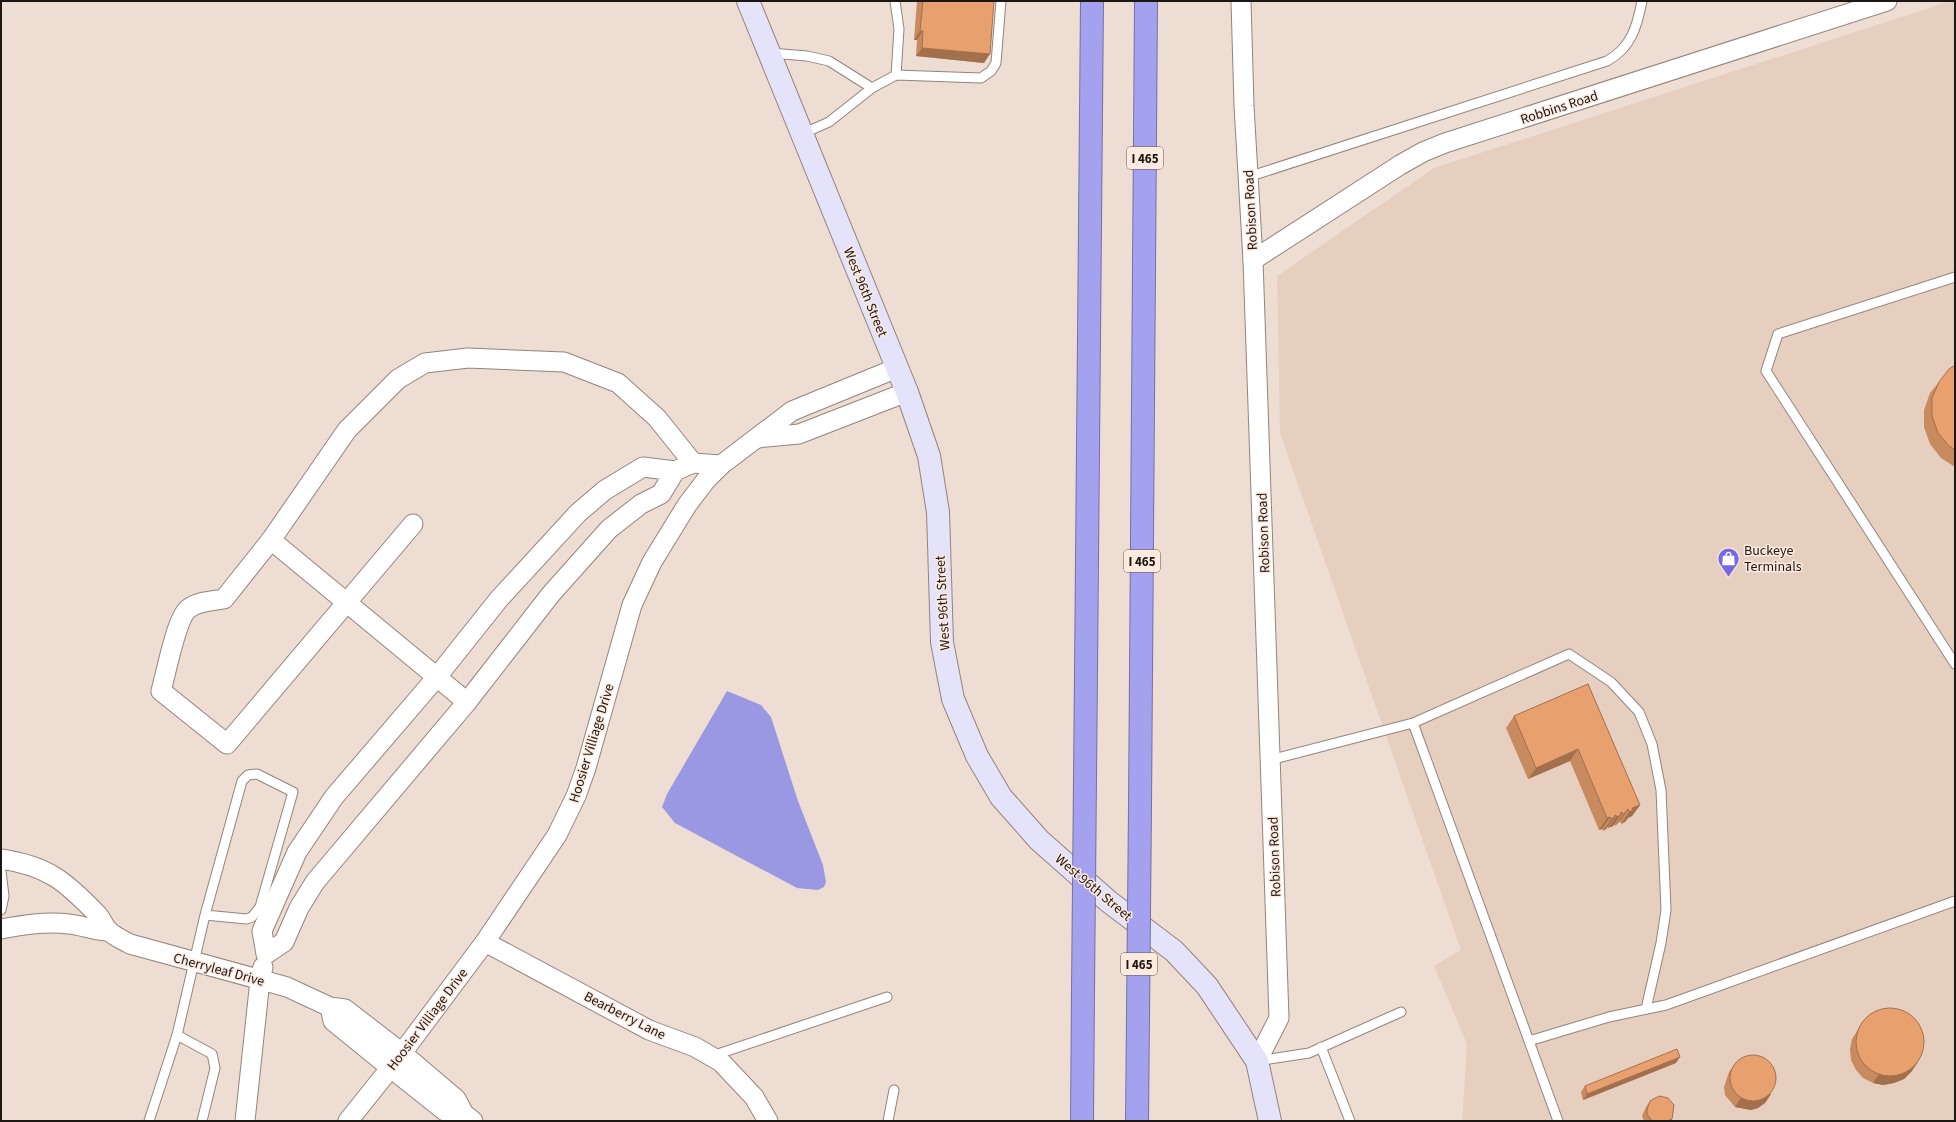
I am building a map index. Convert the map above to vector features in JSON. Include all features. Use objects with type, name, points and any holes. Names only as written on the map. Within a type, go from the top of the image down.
[{"type":"highway","points":[[1082,1121],[1092,1]]},
{"type":"highway","name":"I 465","points":[[1137,1121],[1146,1]]},
{"type":"street","name":"West 96th Street","points":[[748,1],[907,392],[929,456],[938,512],[942,642],[953,699],[977,756],[1002,797],[1039,840],[1108,901],[1174,951],[1207,986],[1257,1061],[1270,1121]]},
{"type":"street","name":"Robison Road","points":[[1241,1],[1253,260],[1279,1018],[1257,1061]]},
{"type":"street","name":"Robbins Road","points":[[1253,260],[1422,152],[1445,143],[1887,1]]},
{"type":"street","points":[[413,524],[227,744],[161,691],[180,622],[188,609],[202,603],[224,599],[271,540],[347,430],[398,379],[425,363],[468,358],[564,362],[618,383],[657,418],[693,463]]},
{"type":"street","name":"Hoosier Villiage Drive","points":[[348,1121],[391,1068],[485,942],[557,835],[576,796],[632,605],[652,562],[687,505],[706,480],[721,465],[792,411],[897,368]]},
{"type":"street","points":[[757,438],[799,434],[907,392]]},
{"type":"street","points":[[246,1121],[260,980],[266,954],[262,931],[297,852],[334,797],[436,678],[499,599],[578,513],[605,490],[643,467],[674,471],[693,463],[721,465]]},
{"type":"street","points":[[266,954],[284,942],[299,908],[315,882],[466,702],[551,594],[609,529],[641,504],[662,494],[674,471]]},
{"type":"street","points":[[271,540],[466,702]]},
{"type":"street","name":"Cherryleaf Drive","points":[[1,859],[35,868],[62,880],[103,920],[108,931]]},
{"type":"street","name":"Cherryleaf Drive","points":[[1,929],[35,923],[69,924],[97,931],[108,931],[140,948],[287,987],[330,1007],[345,1009],[402,1053],[456,1099],[468,1117]]},
{"type":"street","name":"Bearberry Lane","points":[[485,942],[649,1030],[695,1047],[721,1062],[754,1097],[768,1121]]},
{"type":"street","name":"Cherryleaf Drive","points":[[330,1007],[333,1021],[391,1068],[445,1111],[468,1117]]},
{"type":"lane","points":[[895,1],[899,29],[896,75]]},
{"type":"lane","points":[[802,134],[829,122],[872,88],[896,75],[981,78],[991,70],[996,63],[1001,1]]},
{"type":"lane","points":[[1248,177],[1607,62],[1620,54],[1631,40],[1642,1]]},
{"type":"lane","points":[[769,53],[807,56],[829,61],[872,88]]},
{"type":"lane","points":[[1955,277],[1778,334],[1766,371],[1955,664]]},
{"type":"lane","points":[[1270,760],[1413,723],[1570,654],[1612,682],[1638,712],[1652,744],[1661,790],[1666,910],[1661,943],[1646,1009]]},
{"type":"lane","points":[[1413,723],[1558,1121]]},
{"type":"lane","points":[[150,1121],[177,1035],[205,915],[242,781],[248,775],[257,774],[293,792],[260,907],[252,917],[247,919],[205,915]]},
{"type":"lane","points":[[1,871],[4,896],[1,910]]},
{"type":"lane","points":[[1529,1041],[1609,1017],[1674,1003],[1955,901]]},
{"type":"lane","points":[[711,1056],[887,998]]},
{"type":"lane","points":[[1257,1061],[1309,1053],[1401,1012]]},
{"type":"lane","points":[[177,1035],[212,1054],[215,1068],[202,1121]]},
{"type":"lane","points":[[1321,1047],[1350,1121]]},
{"type":"lane","points":[[888,1121],[894,1090]]},
{"type":"shaded area","points":[[1951,1],[1955,1],[1955,1121],[1462,1121],[1467,1044],[1434,966],[1461,950],[1280,433],[1277,276],[1434,168]]},
{"type":"shaded area","points":[[727,691],[761,705],[771,717],[798,801],[823,865],[826,882],[824,887],[818,890],[797,888],[675,823],[662,807],[667,794]]},
{"type":"building","points":[[923,1],[994,1],[990,54],[922,48],[923,31],[920,31]]},
{"type":"building","points":[[1955,365],[1955,450],[1949,446],[1938,433],[1932,416],[1932,398],[1939,382],[1949,369]]},
{"type":"building","points":[[1588,684],[1640,805],[1632,808],[1633,810],[1629,812],[1628,809],[1623,815],[1622,812],[1620,813],[1621,815],[1616,817],[1616,815],[1611,819],[1610,817],[1607,818],[1578,749],[1536,768],[1514,716]]},
{"type":"building","points":[[1890,1008],[1903,1011],[1914,1018],[1921,1029],[1924,1042],[1921,1055],[1914,1066],[1903,1073],[1890,1076],[1877,1073],[1866,1066],[1859,1055],[1856,1042],[1859,1029],[1866,1018],[1877,1011]]},
{"type":"building","points":[[1677,1049],[1680,1057],[1587,1094],[1585,1086]]},
{"type":"building","points":[[1753,1055],[1766,1059],[1772,1065],[1776,1078],[1772,1091],[1766,1097],[1753,1101],[1740,1097],[1734,1091],[1730,1078],[1734,1065],[1740,1059]]},
{"type":"building","points":[[1659,1096],[1668,1098],[1674,1105],[1672,1119],[1667,1121],[1652,1121],[1647,1114],[1650,1101]]},
{"type":"place","name":"Buckeye Terminals","points":[[1728,578]]}]
